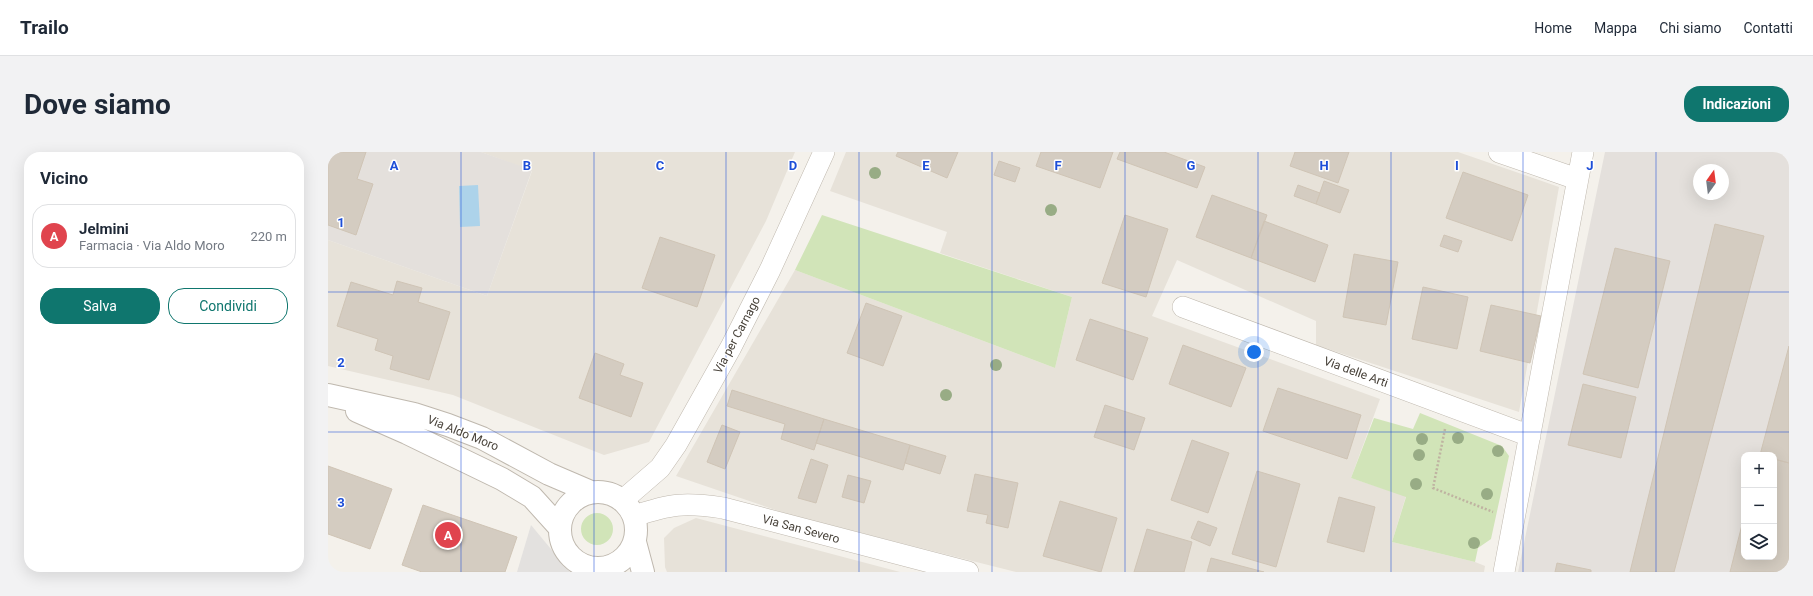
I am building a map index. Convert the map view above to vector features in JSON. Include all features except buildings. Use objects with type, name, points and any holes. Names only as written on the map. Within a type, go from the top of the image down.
[{"type":"street","name":"Via per Carnago","points":[[628,508],[676,446],[732,347],[760,291],[824,152]]},
{"type":"street","points":[[1499,152],[1577,179]]},
{"type":"street","points":[[1504,572],[1583,152]]},
{"type":"street","name":"Via delle Arti","points":[[1183,307],[1530,436]]},
{"type":"street","name":"Via Aldo Moro","points":[[328,396],[414,414],[448,425],[489,442],[549,474],[591,492]]},
{"type":"street","name":"Via Aldo Moro","points":[[328,400],[407,433],[502,479],[532,497],[559,527]]},
{"type":"street","points":[[635,542],[620,561],[596,570],[574,560],[565,550],[560,537],[559,527],[565,510],[576,498],[591,492],[609,493],[628,508],[636,526],[635,542],[643,572]]},
{"type":"street","name":"Via San Severo","points":[[628,508],[668,505],[702,505],[723,508],[968,572]]},
{"type":"path","points":[[1450,406],[1433,488],[1514,520]]},
{"type":"shaded area","points":[[328,152],[481,152],[532,170],[487,296],[328,240]]},
{"type":"shaded area","points":[[481,152],[795,152],[766,221],[649,442],[604,455],[453,395],[328,366],[328,240],[487,296],[532,171]]},
{"type":"shaded area","points":[[846,152],[1458,152],[1559,187],[1519,412],[1316,345],[1316,321],[1177,260],[1152,316],[1380,399],[1351,478],[1406,496],[1392,542],[1475,562],[1485,566],[1484,572],[1016,572],[790,515],[676,476],[795,270],[1055,368],[1072,297],[940,253],[947,232],[830,191]]},
{"type":"shaded area","points":[[1605,152],[1789,152],[1789,572],[1518,572]]},
{"type":"shaded area","points":[[696,518],[900,572],[667,572],[665,567],[664,538],[674,528]]},
{"type":"shaded area","points":[[531,525],[570,572],[517,572]]},
{"type":"green space","points":[[822,215],[1072,297],[1055,368],[795,270]]},
{"type":"green space","points":[[1420,413],[1502,446],[1509,456],[1491,539],[1478,548],[1475,562],[1392,542],[1406,497],[1351,478],[1374,418],[1413,429]]},
{"type":"green space","points":[[594,513],[600,513],[610,520],[613,529],[612,535],[606,542],[600,545],[594,545],[584,538],[581,532],[581,526],[588,516]]},
{"type":"water","points":[[478,185],[480,226],[460,227],[459,186]]},
{"type":"place","name":"Jelmini","points":[[448,535]]}]
